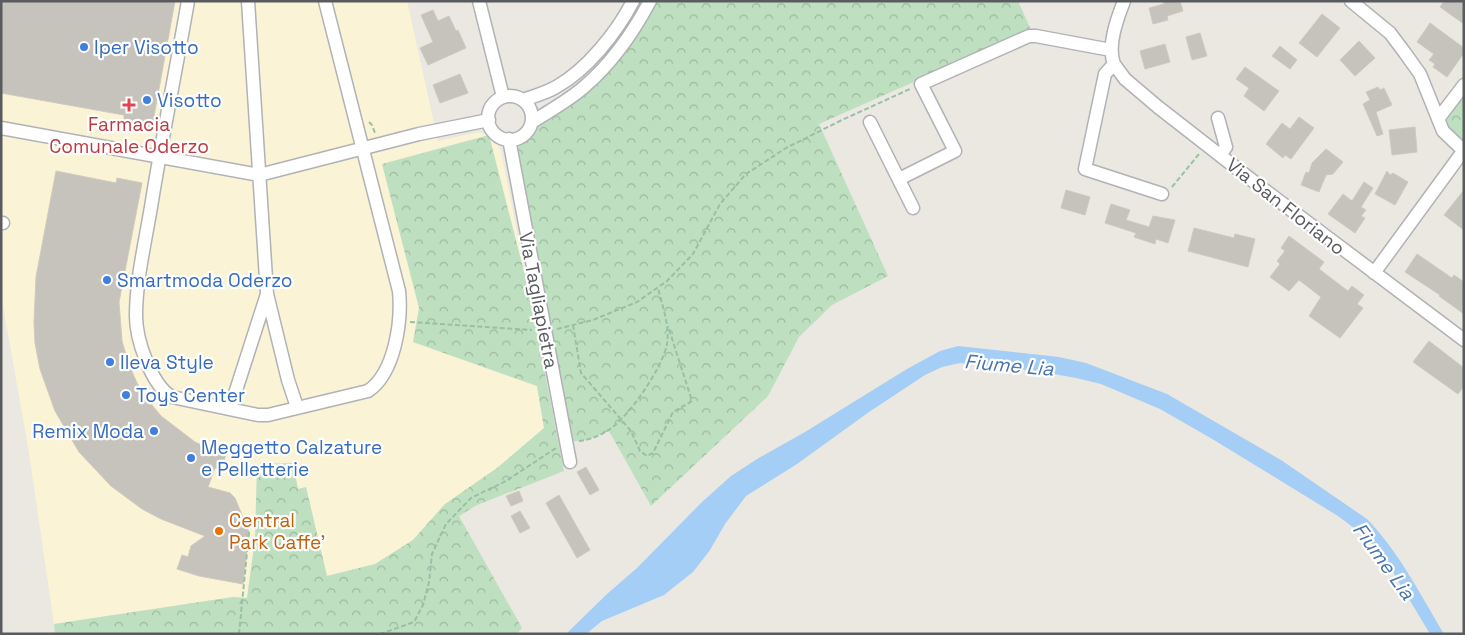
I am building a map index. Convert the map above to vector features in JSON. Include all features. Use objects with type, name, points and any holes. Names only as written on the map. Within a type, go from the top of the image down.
[{"type":"street","points":[[188,1],[144,245],[136,318],[142,350],[159,385],[167,394],[172,397],[258,415],[268,415],[368,391],[374,387],[386,370],[395,345],[400,322],[399,291],[325,1]]},
{"type":"street","points":[[248,1],[267,266],[267,294],[288,380],[297,407]]},
{"type":"street","points":[[479,1],[503,97]]},
{"type":"street","points":[[523,100],[556,87],[573,75],[593,56],[624,17],[633,1]]},
{"type":"street","points":[[532,122],[571,97],[606,66],[636,26],[650,1]]},
{"type":"street","points":[[1124,1],[1118,15],[1111,50],[1114,64],[1105,74],[1085,169],[1162,194]]},
{"type":"street","points":[[1351,1],[1390,32],[1420,74],[1443,131],[1464,151],[1374,273]]},
{"type":"street","points":[[899,179],[955,151],[921,84],[1029,36],[1111,50]]},
{"type":"street","name":"Via San Floriano","points":[[1114,64],[1125,79],[1206,144],[1464,340]]},
{"type":"street","points":[[1438,119],[1464,85]]},
{"type":"street","points":[[510,96],[523,100],[531,110],[532,122],[530,128],[522,136],[508,139],[495,133],[489,120],[490,109],[493,104],[503,97],[510,96]]},
{"type":"street","points":[[1218,118],[1226,147],[1220,155]]},
{"type":"street","points":[[1,128],[259,175],[419,134],[489,120]]},
{"type":"street","points":[[870,122],[913,208]]},
{"type":"street","name":"Via Tagliapietra","points":[[508,139],[570,462]]},
{"type":"street","points":[[230,409],[267,294]]},
{"type":"path","points":[[400,322],[545,331],[593,320],[637,302],[667,282],[693,254],[720,204],[746,174],[786,148],[921,84]]},
{"type":"path","points":[[1162,194],[1171,189],[1206,144]]},
{"type":"path","points":[[573,325],[581,373],[631,430],[640,451],[647,456],[652,453],[673,412],[692,401],[667,324],[658,288]]},
{"type":"path","points":[[380,634],[414,622],[423,605],[427,590],[432,554],[446,524],[462,506],[471,498],[506,481],[566,442],[587,440],[609,430],[620,419],[642,394],[659,366],[667,344],[667,324]]},
{"type":"path","points":[[239,634],[249,532]]},
{"type":"shaded area","points":[[1,1],[407,1],[438,141],[479,132],[489,135],[497,143],[501,151],[529,291],[413,342],[537,386],[544,428],[497,468],[445,504],[413,540],[375,564],[327,576],[306,488],[298,489],[293,463],[255,539],[247,598],[233,597],[54,624],[29,453],[1,294]]},
{"type":"green space","points":[[650,1],[1018,1],[1031,30],[819,124],[888,276],[832,305],[799,337],[768,396],[651,506],[609,431],[587,440],[566,442],[512,139],[522,135],[529,129],[532,122],[584,87]]},
{"type":"green space","points":[[1464,85],[1464,150],[1438,119]]},
{"type":"green space","points":[[489,135],[529,291],[564,471],[477,505],[459,516],[522,628],[517,634],[55,634],[54,624],[233,597],[247,598],[255,539],[257,464],[293,463],[298,489],[306,487],[327,576],[375,564],[413,540],[445,504],[497,468],[544,428],[537,386],[413,342],[419,308],[382,164]]},
{"type":"water","name":"Fiume Lia","points":[[958,346],[1059,357],[1086,363],[1167,394],[1281,460],[1367,519],[1399,559],[1444,634],[1430,634],[1382,554],[1362,534],[1338,516],[1160,409],[1101,384],[1076,378],[1037,371],[960,363],[942,367],[925,375],[869,412],[797,464],[746,496],[693,572],[664,595],[602,621],[586,634],[566,634],[731,476],[907,369],[940,351]]},
{"type":"building","name":"Iper Visotto","points":[[1,1],[175,1],[152,127],[124,121],[124,115],[1,93]]},
{"type":"building","points":[[1163,1],[1180,1],[1183,11],[1167,16],[1168,20],[1153,24],[1149,8],[1164,4]]},
{"type":"building","points":[[1444,1],[1464,1],[1464,24],[1440,7]]},
{"type":"building","points":[[433,10],[438,21],[449,16],[466,48],[428,65],[420,48],[433,42],[421,15]]},
{"type":"building","points":[[1322,14],[1340,28],[1317,57],[1299,43]]},
{"type":"building","points":[[1430,23],[1464,48],[1464,53],[1447,77],[1433,67],[1435,64],[1429,60],[1434,54],[1417,42]]},
{"type":"building","points":[[1200,33],[1207,56],[1192,60],[1186,37]]},
{"type":"building","points":[[1359,41],[1375,58],[1355,76],[1340,60]]},
{"type":"building","points":[[1165,44],[1170,62],[1145,69],[1140,51]]},
{"type":"building","points":[[1280,46],[1297,60],[1290,69],[1272,56]]},
{"type":"building","points":[[1245,67],[1279,91],[1264,111],[1244,96],[1249,88],[1236,79]]},
{"type":"building","points":[[460,74],[468,93],[440,103],[433,85]]},
{"type":"building","points":[[1378,87],[1380,90],[1384,88],[1392,105],[1376,112],[1383,134],[1377,136],[1363,104],[1370,100],[1366,92]]},
{"type":"building","points":[[1299,117],[1314,128],[1291,159],[1285,155],[1283,158],[1266,144],[1282,123],[1290,129]]},
{"type":"building","points":[[1415,127],[1417,152],[1392,155],[1389,130]]},
{"type":"building","points":[[1326,149],[1343,162],[1333,174],[1326,175],[1319,192],[1301,185],[1306,172],[1309,173],[1312,163]]},
{"type":"building","points":[[56,171],[116,183],[117,178],[142,183],[119,302],[122,341],[137,383],[161,416],[195,442],[226,454],[221,470],[215,468],[208,487],[230,493],[235,498],[249,532],[243,584],[199,576],[177,569],[182,555],[188,557],[191,546],[205,536],[161,519],[142,509],[111,486],[79,452],[55,411],[40,369],[35,343],[34,322],[36,277]]},
{"type":"building","points":[[1387,171],[1390,175],[1393,173],[1408,182],[1395,205],[1375,194]]},
{"type":"building","points":[[1364,182],[1373,188],[1361,207],[1366,210],[1361,216],[1365,218],[1355,233],[1328,214],[1343,194],[1352,201]]},
{"type":"building","points":[[1066,190],[1090,197],[1085,215],[1061,208]]},
{"type":"building","points":[[1464,190],[1464,230],[1444,215]]},
{"type":"building","points":[[1111,204],[1130,210],[1126,220],[1149,227],[1153,216],[1175,220],[1168,243],[1156,239],[1155,244],[1134,237],[1136,233],[1105,223]]},
{"type":"building","points":[[1194,228],[1234,238],[1235,234],[1255,239],[1248,267],[1188,251]]},
{"type":"building","points":[[1289,236],[1324,262],[1319,269],[1348,291],[1352,286],[1364,295],[1357,304],[1363,308],[1340,338],[1309,316],[1321,297],[1299,280],[1289,291],[1270,277],[1280,264],[1277,261],[1285,251],[1281,248]]},
{"type":"building","points":[[1417,254],[1452,278],[1454,275],[1464,282],[1464,314],[1440,295],[1405,272]]},
{"type":"building","points":[[1429,341],[1464,368],[1464,386],[1458,394],[1413,362]]},
{"type":"building","points":[[586,467],[599,490],[590,495],[577,472]]},
{"type":"building","points":[[519,491],[523,501],[511,506],[506,496]]},
{"type":"building","points":[[559,495],[590,550],[577,558],[546,503]]},
{"type":"building","points":[[520,511],[530,528],[520,533],[511,516]]},
{"type":"place","name":"Iper Visotto","points":[[84,47]]},
{"type":"place","name":"Visotto","points":[[147,100]]},
{"type":"place","name":"Farmacia Comunale Oderzo","points":[[129,105]]},
{"type":"place","name":"Smartmoda Oderzo","points":[[107,280]]},
{"type":"place","name":"Ileva Style","points":[[110,362]]},
{"type":"place","name":"Toys Center","points":[[126,395]]},
{"type":"place","name":"Remix Moda","points":[[154,431]]},
{"type":"place","name":"Meggetto Calzature e Pelletterie","points":[[191,458]]},
{"type":"place","name":"Central Park Caffe'","points":[[219,531]]}]
